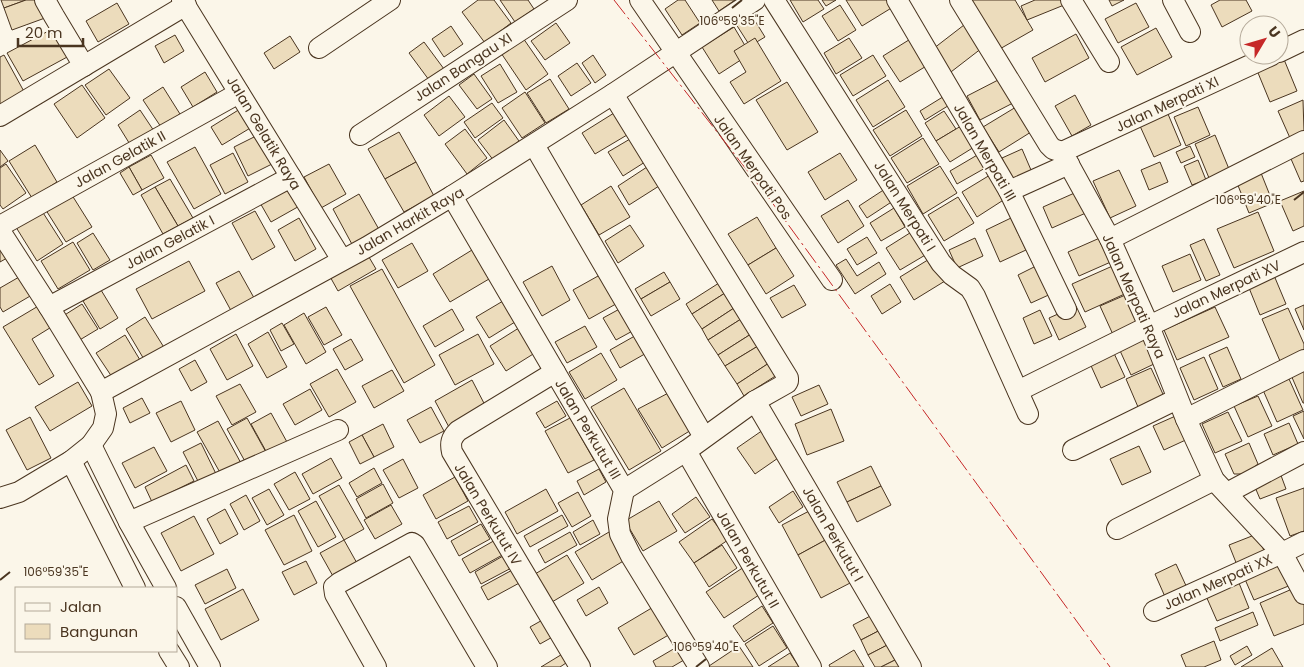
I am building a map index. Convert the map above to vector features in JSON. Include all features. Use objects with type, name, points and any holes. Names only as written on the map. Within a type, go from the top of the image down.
[{"type":"street","points":[[45,0],[84,66]]},
{"type":"street","points":[[319,48],[390,0]]},
{"type":"street","name":"Jalan Bangau XI","points":[[360,135],[567,0]]},
{"type":"street","name":"Jalan Merpati Pos","points":[[640,0],[832,280]]},
{"type":"street","name":"Jalan Harkit Raya","points":[[101,392],[367,247],[534,145],[755,0]]},
{"type":"street","name":"Jalan Merpati I","points":[[774,0],[941,263],[952,275],[970,288],[975,296],[1028,414]]},
{"type":"street","name":"Jalan Merpati III","points":[[897,0],[1009,191],[1066,309]]},
{"type":"street","name":"Jalan Merpati Raya","points":[[960,0],[1049,145],[1066,158],[1110,238],[1149,326],[1186,419],[1220,486],[1282,553],[1304,594]]},
{"type":"street","points":[[1071,0],[1108,62]]},
{"type":"street","points":[[1173,0],[1190,32]]},
{"type":"street","points":[[0,116],[184,3]]},
{"type":"street","name":"Jalan Gelatik Raya","points":[[184,3],[342,260]]},
{"type":"street","points":[[1289,47],[1304,40]]},
{"type":"street","name":"Jalan Merpati XI","points":[[1009,191],[1066,158],[1252,65]]},
{"type":"street","name":"Jalan Gelatik II","points":[[0,226],[239,93]]},
{"type":"street","points":[[613,94],[788,378],[787,383],[755,401],[686,451],[624,490]]},
{"type":"street","points":[[1110,238],[1304,141]]},
{"type":"street","points":[[534,145],[704,437]]},
{"type":"street","name":"Jalan Gelatik I","points":[[49,307],[291,177]]},
{"type":"street","name":"Jalan Perkutut III","points":[[452,196],[624,490],[618,519],[620,534],[631,556],[699,667]]},
{"type":"street","points":[[0,231],[101,392],[106,414],[103,428],[90,445],[71,461],[19,492],[0,498]]},
{"type":"street","name":"Jalan Merpati XV","points":[[1018,391],[1304,252]]},
{"type":"street","points":[[1186,419],[1304,360]]},
{"type":"street","name":"Jalan Perkutut IV","points":[[555,372],[458,431],[452,437],[450,445],[452,452],[580,667]]},
{"type":"street","points":[[1073,450],[1178,399]]},
{"type":"street","name":"Jalan Perkutut I","points":[[755,401],[911,667]]},
{"type":"street","points":[[129,522],[338,430]]},
{"type":"street","points":[[90,445],[129,522],[165,587]]},
{"type":"street","name":"Jalan Perkutut II","points":[[686,451],[811,667]]},
{"type":"street","points":[[1117,529],[1304,452]]},
{"type":"street","points":[[71,461],[134,587]]},
{"type":"street","name":"Jalan Merpati XX","points":[[1154,610],[1304,542]]},
{"type":"street","points":[[376,667],[335,594],[334,587],[338,583],[412,544],[415,545],[487,667]]},
{"type":"street","points":[[178,611],[210,667]]},
{"type":"street","points":[[170,652],[178,667]]},
{"type":"building","points":[[1,0],[26,0],[4,8]]},
{"type":"building","points":[[26,0],[38,0],[45,18],[12,30],[4,8]]},
{"type":"building","points":[[478,0],[494,0],[511,23],[485,43],[462,12]]},
{"type":"building","points":[[500,0],[528,0],[534,9],[515,22]]},
{"type":"building","points":[[678,0],[685,0],[700,23],[682,35],[665,9]]},
{"type":"building","points":[[712,0],[735,0],[719,11]]},
{"type":"building","points":[[790,0],[818,0],[824,9],[803,22]]},
{"type":"building","points":[[822,0],[836,0],[826,6]]},
{"type":"building","points":[[846,0],[888,0],[893,7],[862,26]]},
{"type":"building","points":[[969,0],[1015,0],[1033,30],[998,50]]},
{"type":"building","points":[[1035,0],[1067,0],[1069,3],[1027,20],[1021,6]]},
{"type":"building","points":[[1109,0],[1124,0],[1112,6]]},
{"type":"building","points":[[1220,0],[1246,0],[1252,11],[1244,15],[1239,15],[1239,18],[1222,27],[1211,5]]},
{"type":"building","points":[[117,3],[129,24],[98,42],[86,21]]},
{"type":"building","points":[[1136,3],[1149,27],[1118,43],[1105,19]]},
{"type":"building","points":[[840,5],[856,30],[838,41],[822,16]]},
{"type":"building","points":[[749,11],[765,37],[750,46],[734,21]]},
{"type":"building","points":[[556,23],[570,43],[545,60],[531,41]]},
{"type":"building","points":[[964,25],[982,48],[947,75],[929,52]]},
{"type":"building","points":[[451,26],[463,44],[444,57],[432,39]]},
{"type":"building","points":[[734,27],[750,54],[719,74],[702,47]]},
{"type":"building","points":[[54,28],[69,56],[23,81],[7,53]]},
{"type":"building","points":[[1156,28],[1172,57],[1137,75],[1121,47]]},
{"type":"building","points":[[1076,34],[1089,58],[1045,82],[1032,58]]},
{"type":"building","points":[[175,35],[184,51],[164,63],[155,46]]},
{"type":"building","points":[[290,36],[300,52],[274,69],[264,53]]},
{"type":"building","points":[[523,38],[548,74],[526,90],[501,53]]},
{"type":"building","points":[[755,38],[781,81],[744,104],[730,82],[746,72],[734,51]]},
{"type":"building","points":[[849,38],[862,58],[836,74],[824,53]]},
{"type":"building","points":[[912,38],[928,65],[900,82],[883,56]]},
{"type":"building","points":[[424,42],[444,69],[429,80],[409,53]]},
{"type":"building","points":[[4,55],[27,97],[0,112],[0,57]]},
{"type":"building","points":[[593,55],[606,75],[595,83],[582,63]]},
{"type":"building","points":[[873,55],[886,76],[853,96],[840,75]]},
{"type":"building","points":[[577,63],[591,83],[571,96],[558,76]]},
{"type":"building","points":[[500,64],[517,92],[498,103],[481,76]]},
{"type":"building","points":[[1263,65],[1286,65],[1297,91],[1270,102],[1256,68]]},
{"type":"building","points":[[109,69],[130,98],[106,115],[85,85]]},
{"type":"building","points":[[205,72],[217,92],[193,107],[181,87]]},
{"type":"building","points":[[474,74],[492,99],[477,109],[459,85]]},
{"type":"building","points":[[550,79],[569,109],[546,123],[527,93]]},
{"type":"building","points":[[1000,79],[1013,103],[980,120],[967,96]]},
{"type":"building","points":[[888,80],[905,107],[873,127],[856,100]]},
{"type":"building","points":[[787,82],[818,132],[787,150],[756,100]]},
{"type":"building","points":[[82,85],[105,118],[77,138],[54,104]]},
{"type":"building","points":[[163,87],[180,114],[161,127],[143,100]]},
{"type":"building","points":[[525,92],[545,123],[522,138],[502,108]]},
{"type":"building","points":[[946,95],[951,104],[925,120],[920,111]]},
{"type":"building","points":[[1075,95],[1091,125],[1072,136],[1055,106]]},
{"type":"building","points":[[449,96],[465,117],[439,136],[424,115]]},
{"type":"building","points":[[1303,100],[1304,132],[1290,138],[1278,111]]},
{"type":"building","points":[[492,103],[503,118],[475,138],[464,122]]},
{"type":"building","points":[[1016,107],[1031,132],[999,152],[983,127]]},
{"type":"building","points":[[1198,107],[1210,135],[1186,146],[1174,117]]},
{"type":"building","points":[[240,109],[252,127],[222,145],[211,127]]},
{"type":"building","points":[[140,110],[154,131],[131,146],[118,125]]},
{"type":"building","points":[[906,110],[922,136],[890,156],[873,130]]},
{"type":"building","points":[[944,111],[956,129],[936,141],[925,123]]},
{"type":"building","points":[[614,113],[627,135],[595,154],[582,133]]},
{"type":"building","points":[[1168,114],[1181,145],[1154,157],[1140,126]]},
{"type":"building","points":[[504,120],[519,141],[494,161],[478,140]]},
{"type":"building","points":[[966,123],[979,144],[950,162],[936,141]]},
{"type":"building","points":[[465,129],[487,158],[467,174],[445,144]]},
{"type":"building","points":[[399,132],[416,162],[385,179],[368,149]]},
{"type":"building","points":[[260,134],[274,163],[248,176],[234,147]]},
{"type":"building","points":[[1215,135],[1229,169],[1209,178],[1195,144]]},
{"type":"building","points":[[923,138],[939,164],[907,183],[891,158]]},
{"type":"building","points":[[630,139],[645,162],[623,176],[608,152]]},
{"type":"building","points":[[35,145],[57,182],[32,198],[9,161]]},
{"type":"building","points":[[1190,146],[1195,157],[1181,163],[1176,152]]},
{"type":"building","points":[[1304,146],[1304,181],[1301,182],[1288,152]]},
{"type":"building","points":[[195,147],[221,194],[194,209],[167,162]]},
{"type":"building","points":[[1022,149],[1034,177],[1014,186],[1002,158]]},
{"type":"building","points":[[0,150],[8,161],[0,167]]},
{"type":"building","points":[[233,153],[248,182],[225,194],[210,165]]},
{"type":"building","points":[[840,153],[857,180],[825,200],[808,172]]},
{"type":"building","points":[[979,154],[987,167],[957,184],[950,171]]},
{"type":"building","points":[[151,155],[164,178],[142,190],[129,167]]},
{"type":"building","points":[[1198,160],[1206,180],[1192,185],[1184,166]]},
{"type":"building","points":[[416,162],[434,196],[404,212],[385,179]]},
{"type":"building","points":[[1160,162],[1168,182],[1149,190],[1141,170]]},
{"type":"building","points":[[6,164],[26,193],[3,209],[0,205],[0,168]]},
{"type":"building","points":[[329,164],[346,194],[321,208],[304,177]]},
{"type":"building","points":[[940,166],[957,193],[923,214],[907,186]]},
{"type":"building","points":[[129,167],[142,190],[133,195],[120,173]]},
{"type":"building","points":[[647,167],[659,186],[629,205],[618,186]]},
{"type":"building","points":[[1119,170],[1136,206],[1110,218],[1093,181]]},
{"type":"building","points":[[1261,173],[1273,203],[1249,213],[1237,183]]},
{"type":"building","points":[[990,175],[1005,199],[977,217],[962,192]]},
{"type":"building","points":[[170,179],[193,218],[178,226],[155,187]]},
{"type":"building","points":[[291,183],[303,204],[271,222],[259,201]]},
{"type":"building","points":[[611,186],[630,217],[599,235],[581,205]]},
{"type":"building","points":[[155,187],[178,226],[163,234],[141,195]]},
{"type":"building","points":[[888,187],[896,199],[867,218],[859,206]]},
{"type":"building","points":[[1079,191],[1088,212],[1052,228],[1043,207]]},
{"type":"building","points":[[1304,191],[1304,226],[1293,231],[1280,201]]},
{"type":"building","points":[[70,192],[92,227],[66,242],[44,207]]},
{"type":"building","points":[[359,194],[381,233],[354,248],[333,209]]},
{"type":"building","points":[[958,197],[974,223],[944,241],[928,215]]},
{"type":"building","points":[[848,200],[864,226],[838,243],[821,216]]},
{"type":"building","points":[[40,208],[63,244],[37,261],[14,224]]},
{"type":"building","points":[[894,208],[905,227],[881,241],[870,223]]},
{"type":"building","points":[[255,211],[275,247],[252,260],[232,223]]},
{"type":"building","points":[[1258,212],[1274,251],[1234,268],[1217,229]]},
{"type":"building","points":[[757,217],[776,248],[748,265],[728,234]]},
{"type":"building","points":[[299,218],[316,249],[295,261],[278,230]]},
{"type":"building","points":[[1011,218],[1026,250],[1000,262],[986,230]]},
{"type":"building","points":[[630,225],[644,246],[618,263],[605,241]]},
{"type":"building","points":[[913,231],[927,254],[900,270],[886,248]]},
{"type":"building","points":[[93,233],[110,260],[93,270],[77,243]]},
{"type":"building","points":[[867,237],[877,253],[857,265],[847,249]]},
{"type":"building","points":[[1102,237],[1113,261],[1079,276],[1068,252]]},
{"type":"building","points":[[975,238],[983,256],[957,268],[949,250]]},
{"type":"building","points":[[1204,239],[1220,275],[1206,281],[1190,245]]},
{"type":"building","points":[[73,242],[90,270],[58,289],[41,261]]},
{"type":"building","points":[[412,243],[428,271],[398,288],[382,260]]},
{"type":"building","points":[[0,247],[7,258],[0,262]]},
{"type":"building","points":[[776,248],[794,276],[766,294],[748,265]]},
{"type":"building","points":[[472,250],[489,279],[450,302],[433,274]]},
{"type":"building","points":[[366,252],[376,269],[338,291],[328,273]]},
{"type":"building","points":[[1190,254],[1201,280],[1173,292],[1162,266]]},
{"type":"building","points":[[931,258],[945,281],[914,300],[900,277]]},
{"type":"building","points":[[846,259],[857,276],[879,262],[886,274],[855,294],[836,265]]},
{"type":"building","points":[[189,261],[205,291],[152,319],[136,289]]},
{"type":"building","points":[[1040,264],[1053,293],[1031,303],[1018,275]]},
{"type":"building","points":[[1117,264],[1129,292],[1085,312],[1072,284]]},
{"type":"building","points":[[552,266],[570,300],[542,316],[523,282]]},
{"type":"building","points":[[382,269],[435,365],[404,383],[350,286]]},
{"type":"building","points":[[239,271],[258,305],[235,318],[216,283]]},
{"type":"building","points":[[607,271],[623,300],[589,319],[573,290]]},
{"type":"building","points":[[664,272],[670,282],[641,299],[635,289]]},
{"type":"building","points":[[26,273],[37,292],[3,312],[0,307],[0,288]]},
{"type":"building","points":[[1273,273],[1286,304],[1260,315],[1247,283]]},
{"type":"building","points":[[670,282],[680,299],[651,316],[641,299]]},
{"type":"building","points":[[719,283],[725,293],[692,314],[686,304]]},
{"type":"building","points":[[890,284],[901,302],[882,314],[871,296]]},
{"type":"building","points":[[794,285],[806,305],[782,318],[770,298]]},
{"type":"building","points":[[101,290],[118,318],[100,329],[83,301]]},
{"type":"building","points":[[725,293],[734,308],[702,329],[692,314]]},
{"type":"building","points":[[1130,293],[1145,326],[1115,339],[1100,306]]},
{"type":"building","points":[[503,301],[515,322],[489,338],[476,317]]},
{"type":"building","points":[[82,304],[98,329],[78,341],[63,316]]},
{"type":"building","points":[[40,305],[53,326],[32,339],[54,376],[39,385],[3,327]]},
{"type":"building","points":[[1304,305],[1304,330],[1295,309]]},
{"type":"building","points":[[625,306],[638,328],[616,340],[603,318]]},
{"type":"building","points":[[1076,306],[1086,327],[1059,340],[1049,318]]},
{"type":"building","points":[[326,307],[342,335],[324,345],[308,317]]},
{"type":"building","points":[[1215,307],[1229,337],[1177,360],[1164,330]]},
{"type":"building","points":[[734,308],[741,319],[708,340],[702,329]]},
{"type":"building","points":[[1288,308],[1304,344],[1304,351],[1280,361],[1262,319]]},
{"type":"building","points":[[452,309],[464,330],[435,347],[423,326]]},
{"type":"building","points":[[1040,310],[1052,336],[1034,344],[1023,318]]},
{"type":"building","points":[[304,313],[326,352],[306,364],[284,325]]},
{"type":"building","points":[[145,317],[165,349],[145,361],[126,329]]},
{"type":"building","points":[[741,319],[751,334],[718,355],[708,340]]},
{"type":"building","points":[[282,323],[294,344],[281,351],[270,330]]},
{"type":"building","points":[[522,326],[538,351],[506,371],[490,346]]},
{"type":"building","points":[[585,326],[597,347],[567,363],[555,342]]},
{"type":"building","points":[[268,332],[287,367],[267,378],[248,344]]},
{"type":"building","points":[[640,333],[650,351],[620,368],[610,350]]},
{"type":"building","points":[[236,334],[253,366],[227,380],[210,349]]},
{"type":"building","points":[[478,334],[494,364],[455,385],[439,355]]},
{"type":"building","points":[[751,334],[758,346],[725,366],[718,355]]},
{"type":"building","points":[[1141,334],[1154,364],[1131,375],[1117,344]]},
{"type":"building","points":[[125,335],[140,360],[112,377],[96,353]]},
{"type":"building","points":[[351,339],[363,360],[345,370],[333,349]]},
{"type":"building","points":[[758,346],[769,363],[737,384],[725,366]]},
{"type":"building","points":[[1227,347],[1241,379],[1223,387],[1209,355]]},
{"type":"building","points":[[1112,349],[1125,377],[1101,388],[1088,359]]},
{"type":"building","points":[[601,353],[617,380],[585,399],[569,372]]},
{"type":"building","points":[[1204,357],[1218,389],[1194,400],[1180,368]]},
{"type":"building","points":[[195,360],[207,382],[191,391],[179,369]]},
{"type":"building","points":[[769,363],[777,375],[744,396],[737,384]]},
{"type":"building","points":[[1151,368],[1167,403],[1141,414],[1126,379]]},
{"type":"building","points":[[337,369],[356,402],[329,417],[310,384]]},
{"type":"building","points":[[392,370],[404,391],[374,408],[362,386]]},
{"type":"building","points":[[1304,370],[1304,403],[1303,403],[1291,375]]},
{"type":"building","points":[[1289,379],[1303,410],[1277,422],[1263,390]]},
{"type":"building","points":[[472,380],[487,409],[450,429],[435,401]]},
{"type":"building","points":[[78,382],[92,406],[50,431],[35,407]]},
{"type":"building","points":[[240,384],[256,412],[232,425],[216,396]]},
{"type":"building","points":[[819,385],[828,404],[801,416],[792,397]]},
{"type":"building","points":[[624,388],[661,451],[629,470],[591,407]]},
{"type":"building","points":[[310,389],[322,410],[295,425],[283,404]]},
{"type":"building","points":[[674,390],[696,427],[662,448],[638,409]]},
{"type":"building","points":[[1258,396],[1272,426],[1248,437],[1234,406]]},
{"type":"building","points":[[142,398],[150,413],[130,423],[123,408]]},
{"type":"building","points":[[181,401],[195,430],[171,442],[156,413]]},
{"type":"building","points":[[557,401],[566,416],[545,428],[536,413]]},
{"type":"building","points":[[431,407],[444,431],[420,443],[407,420]]},
{"type":"building","points":[[831,409],[844,441],[807,455],[795,424]]},
{"type":"building","points":[[1304,411],[1304,439],[1293,416]]},
{"type":"building","points":[[1228,412],[1242,441],[1215,453],[1202,424]]},
{"type":"building","points":[[271,413],[287,442],[267,453],[251,424]]},
{"type":"building","points":[[1180,414],[1190,438],[1164,450],[1153,426]]},
{"type":"building","points":[[30,417],[51,458],[27,470],[6,430]]},
{"type":"building","points":[[247,418],[267,454],[247,465],[227,429]]},
{"type":"building","points":[[570,418],[594,460],[568,473],[545,431]]},
{"type":"building","points":[[218,421],[242,465],[222,476],[197,432]]},
{"type":"building","points":[[1289,423],[1298,444],[1273,455],[1264,434]]},
{"type":"building","points":[[383,424],[394,447],[374,457],[362,435]]},
{"type":"building","points":[[763,430],[781,456],[755,474],[737,448]]},
{"type":"building","points":[[362,435],[374,457],[360,464],[349,442]]},
{"type":"building","points":[[201,443],[218,478],[201,487],[183,452]]},
{"type":"building","points":[[1249,443],[1258,464],[1245,474],[1234,474],[1225,454]]},
{"type":"building","points":[[1139,446],[1151,472],[1122,485],[1110,459]]},
{"type":"building","points":[[154,447],[167,471],[135,488],[122,463]]},
{"type":"building","points":[[331,458],[342,478],[313,494],[302,474]]},
{"type":"building","points":[[403,459],[418,488],[399,498],[383,470]]},
{"type":"building","points":[[186,465],[194,481],[152,502],[145,487]]},
{"type":"building","points":[[871,466],[881,486],[847,502],[837,482]]},
{"type":"building","points":[[374,468],[382,483],[357,497],[349,483]]},
{"type":"building","points":[[599,469],[606,482],[584,495],[577,481]]},
{"type":"building","points":[[1279,470],[1286,489],[1260,499],[1252,480]]},
{"type":"building","points":[[295,472],[310,499],[289,510],[274,484]]},
{"type":"building","points":[[455,477],[468,501],[436,519],[423,495]]},
{"type":"building","points":[[383,484],[393,503],[366,518],[356,499]]},
{"type":"building","points":[[339,485],[364,529],[344,540],[319,496]]},
{"type":"building","points":[[881,486],[891,505],[857,522],[847,502]]},
{"type":"building","points":[[1304,488],[1304,531],[1290,536],[1276,498]]},
{"type":"building","points":[[269,489],[284,515],[267,525],[252,498]]},
{"type":"building","points":[[546,489],[558,511],[517,534],[505,512]]},
{"type":"building","points":[[793,491],[803,507],[779,523],[769,507]]},
{"type":"building","points":[[578,492],[591,516],[572,527],[558,503]]},
{"type":"building","points":[[246,495],[260,521],[244,530],[230,504]]},
{"type":"building","points":[[696,497],[710,517],[685,533],[672,514]]},
{"type":"building","points":[[316,501],[336,537],[318,547],[298,511]]},
{"type":"building","points":[[659,501],[677,531],[643,551],[625,521]]},
{"type":"building","points":[[391,505],[402,524],[375,539],[364,520]]},
{"type":"building","points":[[469,506],[478,522],[447,539],[438,522]]},
{"type":"building","points":[[815,508],[831,537],[798,555],[782,525]]},
{"type":"building","points":[[225,509],[238,534],[220,544],[207,519]]},
{"type":"building","points":[[294,515],[312,551],[284,565],[265,530]]},
{"type":"building","points":[[562,515],[568,526],[530,547],[524,536]]},
{"type":"building","points":[[194,516],[214,554],[181,571],[161,533]]},
{"type":"building","points":[[712,519],[728,540],[694,563],[679,542]]},
{"type":"building","points":[[593,520],[600,534],[580,545],[573,532]]},
{"type":"building","points":[[481,524],[490,539],[459,556],[451,541]]},
{"type":"building","points":[[570,532],[577,545],[545,563],[538,550]]},
{"type":"building","points":[[609,532],[625,560],[592,580],[575,552]]},
{"type":"building","points":[[1257,534],[1265,553],[1237,565],[1229,545]]},
{"type":"building","points":[[831,537],[854,581],[821,598],[798,555]]},
{"type":"building","points":[[497,539],[506,553],[470,573],[462,559]]},
{"type":"building","points":[[344,540],[358,565],[334,578],[320,553]]},
{"type":"building","points":[[722,545],[737,568],[709,587],[694,563]]},
{"type":"building","points":[[510,552],[517,565],[481,584],[475,572]]},
{"type":"building","points":[[567,555],[584,583],[552,602],[535,574]]},
{"type":"building","points":[[306,561],[317,583],[294,595],[282,572]]},
{"type":"building","points":[[1282,561],[1291,585],[1254,600],[1244,577]]},
{"type":"building","points":[[1176,564],[1188,590],[1166,599],[1155,574]]},
{"type":"building","points":[[744,567],[762,593],[724,618],[706,592]]},
{"type":"building","points":[[516,568],[523,581],[488,600],[481,587]]},
{"type":"building","points":[[227,569],[236,588],[205,604],[195,585]]},
{"type":"building","points":[[1239,583],[1249,608],[1217,621],[1206,596]]},
{"type":"building","points":[[1299,586],[1304,597],[1304,624],[1274,636],[1260,603]]},
{"type":"building","points":[[599,587],[608,603],[586,616],[577,600]]},
{"type":"building","points":[[243,589],[259,620],[221,640],[205,609]]},
{"type":"building","points":[[655,606],[672,633],[634,655],[618,628]]},
{"type":"building","points":[[762,606],[773,623],[744,642],[733,626]]},
{"type":"building","points":[[878,612],[886,627],[861,640],[853,625]]},
{"type":"building","points":[[1253,612],[1258,625],[1220,641],[1215,628]]},
{"type":"building","points":[[546,618],[556,635],[540,644],[530,627]]},
{"type":"building","points":[[773,626],[787,648],[759,666],[745,644]]},
{"type":"building","points":[[886,627],[893,642],[868,655],[861,640]]},
{"type":"building","points":[[1214,641],[1221,660],[1204,667],[1186,667],[1181,655]]},
{"type":"building","points":[[893,642],[901,657],[881,667],[875,667],[868,655]]},
{"type":"building","points":[[682,644],[689,657],[672,667],[656,667],[653,661]]},
{"type":"building","points":[[739,646],[753,667],[709,666]]},
{"type":"building","points":[[1247,646],[1252,655],[1235,665],[1230,656]]},
{"type":"building","points":[[1272,648],[1283,667],[1241,667]]},
{"type":"building","points":[[854,650],[864,667],[830,667],[829,665]]},
{"type":"building","points":[[564,653],[569,661],[560,667],[541,667]]},
{"type":"building","points":[[790,653],[799,667],[768,667]]},
{"type":"building","points":[[901,657],[906,667],[881,667]]},
{"type":"power","points":[[614,0],[771,201],[1110,667]]}]
